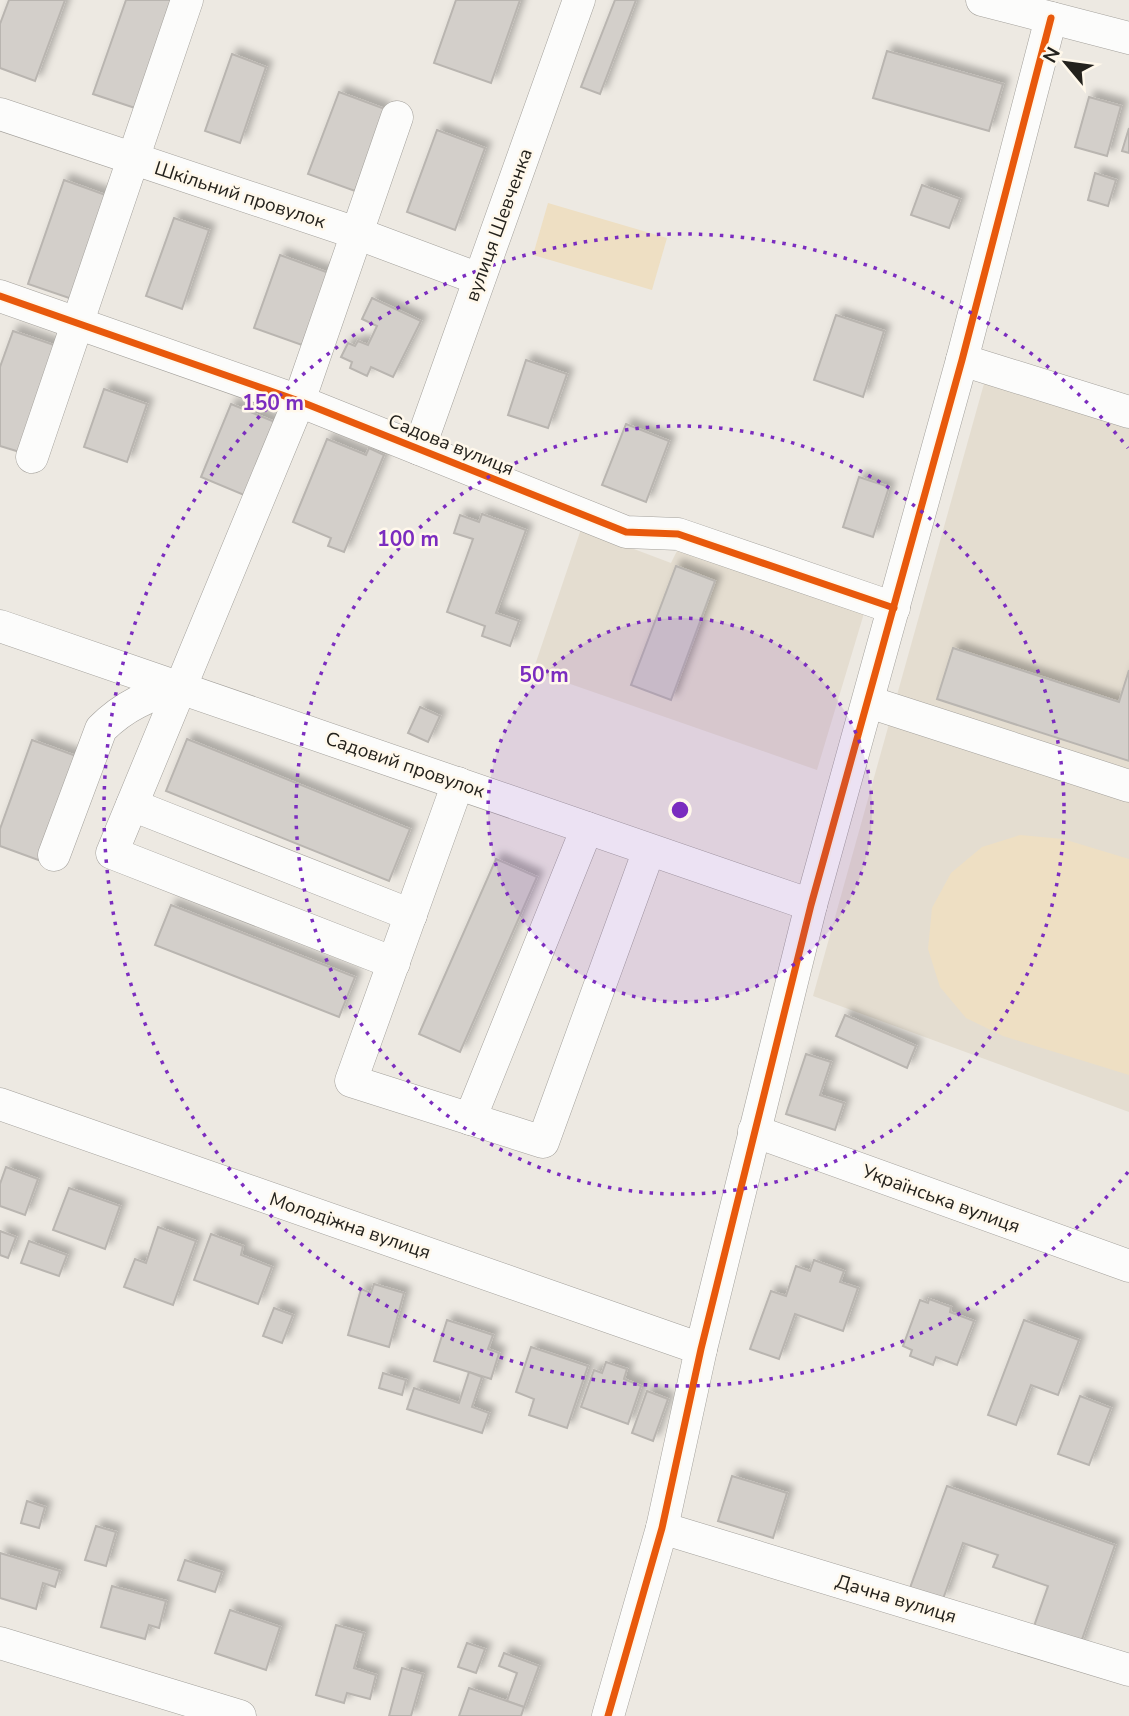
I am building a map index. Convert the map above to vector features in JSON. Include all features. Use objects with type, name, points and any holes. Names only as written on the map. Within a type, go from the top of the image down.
[{"type":"street","points":[[32,457],[187,0]]},
{"type":"street","name":"вулиця Шевченка","points":[[419,449],[579,0]]},
{"type":"street","points":[[982,0],[1129,38]]},
{"type":"street","points":[[612,1715],[662,1528],[701,1349],[811,905],[962,360],[1051,18]]},
{"type":"street","name":"Шкільний провулок","points":[[0,114],[356,233],[479,279]]},
{"type":"street","points":[[394,963],[112,853],[299,401],[397,117]]},
{"type":"street","name":"Садова вулиця","points":[[0,296],[299,401],[626,532],[678,534],[894,608]]},
{"type":"street","points":[[962,360],[1129,412]]},
{"type":"street","name":"Садовий провулок","points":[[0,626],[811,905]]},
{"type":"street","points":[[54,855],[101,729],[116,714],[150,695],[179,688]]},
{"type":"street","points":[[869,702],[1129,786]]},
{"type":"street","points":[[458,783],[351,1081],[543,1142],[649,849]]},
{"type":"street","points":[[132,805],[411,915]]},
{"type":"street","points":[[470,1119],[587,828]]},
{"type":"street","name":"Молодіжна вулиця","points":[[0,1104],[701,1349]]},
{"type":"street","name":"Українська вулиця","points":[[754,1131],[1129,1266]]},
{"type":"street","name":"Дачна вулиця","points":[[662,1528],[1129,1670]]},
{"type":"street","points":[[0,1643],[240,1716]]},
{"type":"shaded area","points":[[548,203],[667,238],[652,290],[533,255]]},
{"type":"shaded area","points":[[985,380],[1129,426],[1129,1112],[813,996]]},
{"type":"shaded area","points":[[581,529],[671,563],[681,543],[865,610],[817,770],[533,671]]},
{"type":"shaded area","points":[[1020,835],[1063,839],[1129,859],[1129,1075],[1003,1036],[966,1018],[940,987],[928,949],[932,908],[951,873],[982,847]]},
{"type":"building","points":[[9,0],[65,0],[35,81],[0,68],[0,24]]},
{"type":"building","points":[[126,0],[176,0],[138,109],[93,94]]},
{"type":"building","points":[[456,0],[520,0],[491,83],[434,63]]},
{"type":"building","points":[[615,0],[636,0],[600,94],[581,87]]},
{"type":"building","points":[[887,51],[1003,84],[989,131],[873,98]]},
{"type":"building","points":[[232,54],[266,67],[240,143],[205,131]]},
{"type":"building","points":[[339,92],[385,109],[355,191],[308,174]]},
{"type":"building","points":[[1089,97],[1121,106],[1107,156],[1075,147]]},
{"type":"building","points":[[1129,128],[1129,153],[1122,151]]},
{"type":"building","points":[[437,130],[485,148],[455,230],[407,212]]},
{"type":"building","points":[[1095,173],[1116,180],[1108,206],[1088,200]]},
{"type":"building","points":[[64,180],[111,197],[75,300],[28,284]]},
{"type":"building","points":[[922,185],[960,199],[949,228],[911,215]]},
{"type":"building","points":[[174,218],[209,230],[182,309],[146,296]]},
{"type":"building","points":[[280,255],[329,273],[302,345],[254,328]]},
{"type":"building","points":[[372,298],[421,321],[393,377],[371,367],[367,376],[350,368],[352,362],[341,357],[348,343],[355,346],[358,341],[368,345],[377,326],[362,319]]},
{"type":"building","points":[[836,315],[884,331],[863,397],[814,380]]},
{"type":"building","points":[[13,331],[60,347],[23,453],[0,446],[0,367]]},
{"type":"building","points":[[526,360],[567,374],[548,428],[508,415]]},
{"type":"building","points":[[104,389],[147,404],[127,462],[84,447]]},
{"type":"building","points":[[231,404],[275,422],[244,495],[201,477]]},
{"type":"building","points":[[626,424],[669,441],[646,502],[602,485]]},
{"type":"building","points":[[327,439],[366,455],[369,448],[384,455],[344,552],[328,546],[331,538],[293,522]]},
{"type":"building","points":[[859,477],[889,487],[873,537],[843,527]]},
{"type":"building","points":[[482,514],[526,530],[496,613],[519,621],[510,646],[482,636],[485,626],[447,612],[473,539],[454,533],[460,515],[479,522]]},
{"type":"building","points":[[676,566],[715,581],[671,700],[631,685]]},
{"type":"building","points":[[953,648],[1119,702],[1129,670],[1129,761],[937,699]]},
{"type":"building","points":[[420,707],[440,716],[428,742],[408,733]]},
{"type":"building","points":[[187,739],[410,829],[389,881],[166,791]]},
{"type":"building","points":[[32,740],[79,757],[41,861],[0,846],[0,829]]},
{"type":"building","points":[[496,859],[537,877],[460,1052],[419,1034]]},
{"type":"building","points":[[171,905],[355,977],[339,1017],[155,945]]},
{"type":"building","points":[[845,1015],[916,1046],[907,1068],[836,1036]]},
{"type":"building","points":[[806,1054],[831,1062],[820,1095],[844,1103],[835,1130],[786,1114]]},
{"type":"building","points":[[6,1167],[38,1179],[25,1215],[0,1206],[0,1184]]},
{"type":"building","points":[[69,1188],[120,1206],[105,1249],[53,1230]]},
{"type":"building","points":[[158,1227],[196,1241],[173,1305],[124,1287],[135,1259],[146,1263]]},
{"type":"building","points":[[0,1231],[16,1237],[8,1258],[0,1255]]},
{"type":"building","points":[[211,1234],[243,1246],[241,1255],[272,1267],[258,1304],[194,1280]]},
{"type":"building","points":[[29,1241],[67,1255],[59,1276],[21,1263]]},
{"type":"building","points":[[814,1260],[844,1271],[840,1282],[858,1288],[843,1331],[795,1314],[779,1359],[750,1349],[771,1291],[786,1296],[796,1266],[810,1271]]},
{"type":"building","points":[[374,1284],[404,1293],[389,1347],[348,1335],[361,1289],[371,1293]]},
{"type":"building","points":[[929,1299],[951,1307],[950,1312],[974,1321],[957,1365],[936,1357],[933,1365],[910,1356],[912,1350],[903,1346],[920,1300],[928,1303]]},
{"type":"building","points":[[274,1308],[293,1315],[282,1343],[263,1336]]},
{"type":"building","points":[[447,1320],[493,1335],[488,1349],[499,1353],[491,1379],[434,1361]]},
{"type":"building","points":[[1024,1320],[1079,1340],[1058,1395],[1031,1385],[1016,1425],[988,1415]]},
{"type":"building","points":[[531,1347],[588,1366],[567,1428],[529,1415],[534,1399],[516,1392]]},
{"type":"building","points":[[606,1362],[627,1369],[624,1379],[641,1386],[628,1424],[581,1407],[594,1370],[602,1373]]},
{"type":"building","points":[[469,1372],[482,1377],[472,1407],[489,1413],[482,1433],[407,1409],[414,1388],[459,1403]]},
{"type":"building","points":[[383,1373],[406,1380],[402,1395],[379,1388]]},
{"type":"building","points":[[647,1391],[668,1399],[653,1441],[632,1433]]},
{"type":"building","points":[[1080,1396],[1111,1408],[1089,1465],[1058,1454]]},
{"type":"building","points":[[732,1476],[787,1493],[773,1538],[718,1521]]},
{"type":"building","points":[[947,1486],[1115,1545],[1079,1648],[1032,1632],[1048,1586],[993,1567],[998,1555],[963,1543],[943,1599],[910,1588]]},
{"type":"building","points":[[27,1501],[45,1507],[39,1528],[21,1523]]},
{"type":"building","points":[[96,1526],[116,1532],[106,1566],[85,1560]]},
{"type":"building","points":[[0,1553],[60,1571],[55,1587],[43,1583],[36,1609],[0,1598]]},
{"type":"building","points":[[185,1560],[222,1572],[215,1592],[178,1580]]},
{"type":"building","points":[[112,1586],[166,1601],[159,1628],[149,1625],[145,1639],[101,1627]]},
{"type":"building","points":[[230,1610],[280,1627],[266,1670],[215,1653]]},
{"type":"building","points":[[336,1625],[364,1633],[354,1668],[376,1675],[370,1699],[347,1693],[344,1703],[316,1695]]},
{"type":"building","points":[[467,1643],[485,1649],[476,1673],[458,1667]]},
{"type":"building","points":[[504,1653],[539,1666],[524,1707],[507,1701],[517,1673],[499,1666]]},
{"type":"building","points":[[402,1668],[423,1674],[411,1716],[389,1716]]},
{"type":"building","points":[[469,1688],[524,1707],[521,1716],[459,1716]]},
{"type":"cycle path","points":[[608,1716],[662,1528],[701,1349],[811,905],[962,360],[1051,18]]},
{"type":"cycle path","points":[[0,296],[299,401],[626,532],[678,534],[894,608]]}]
